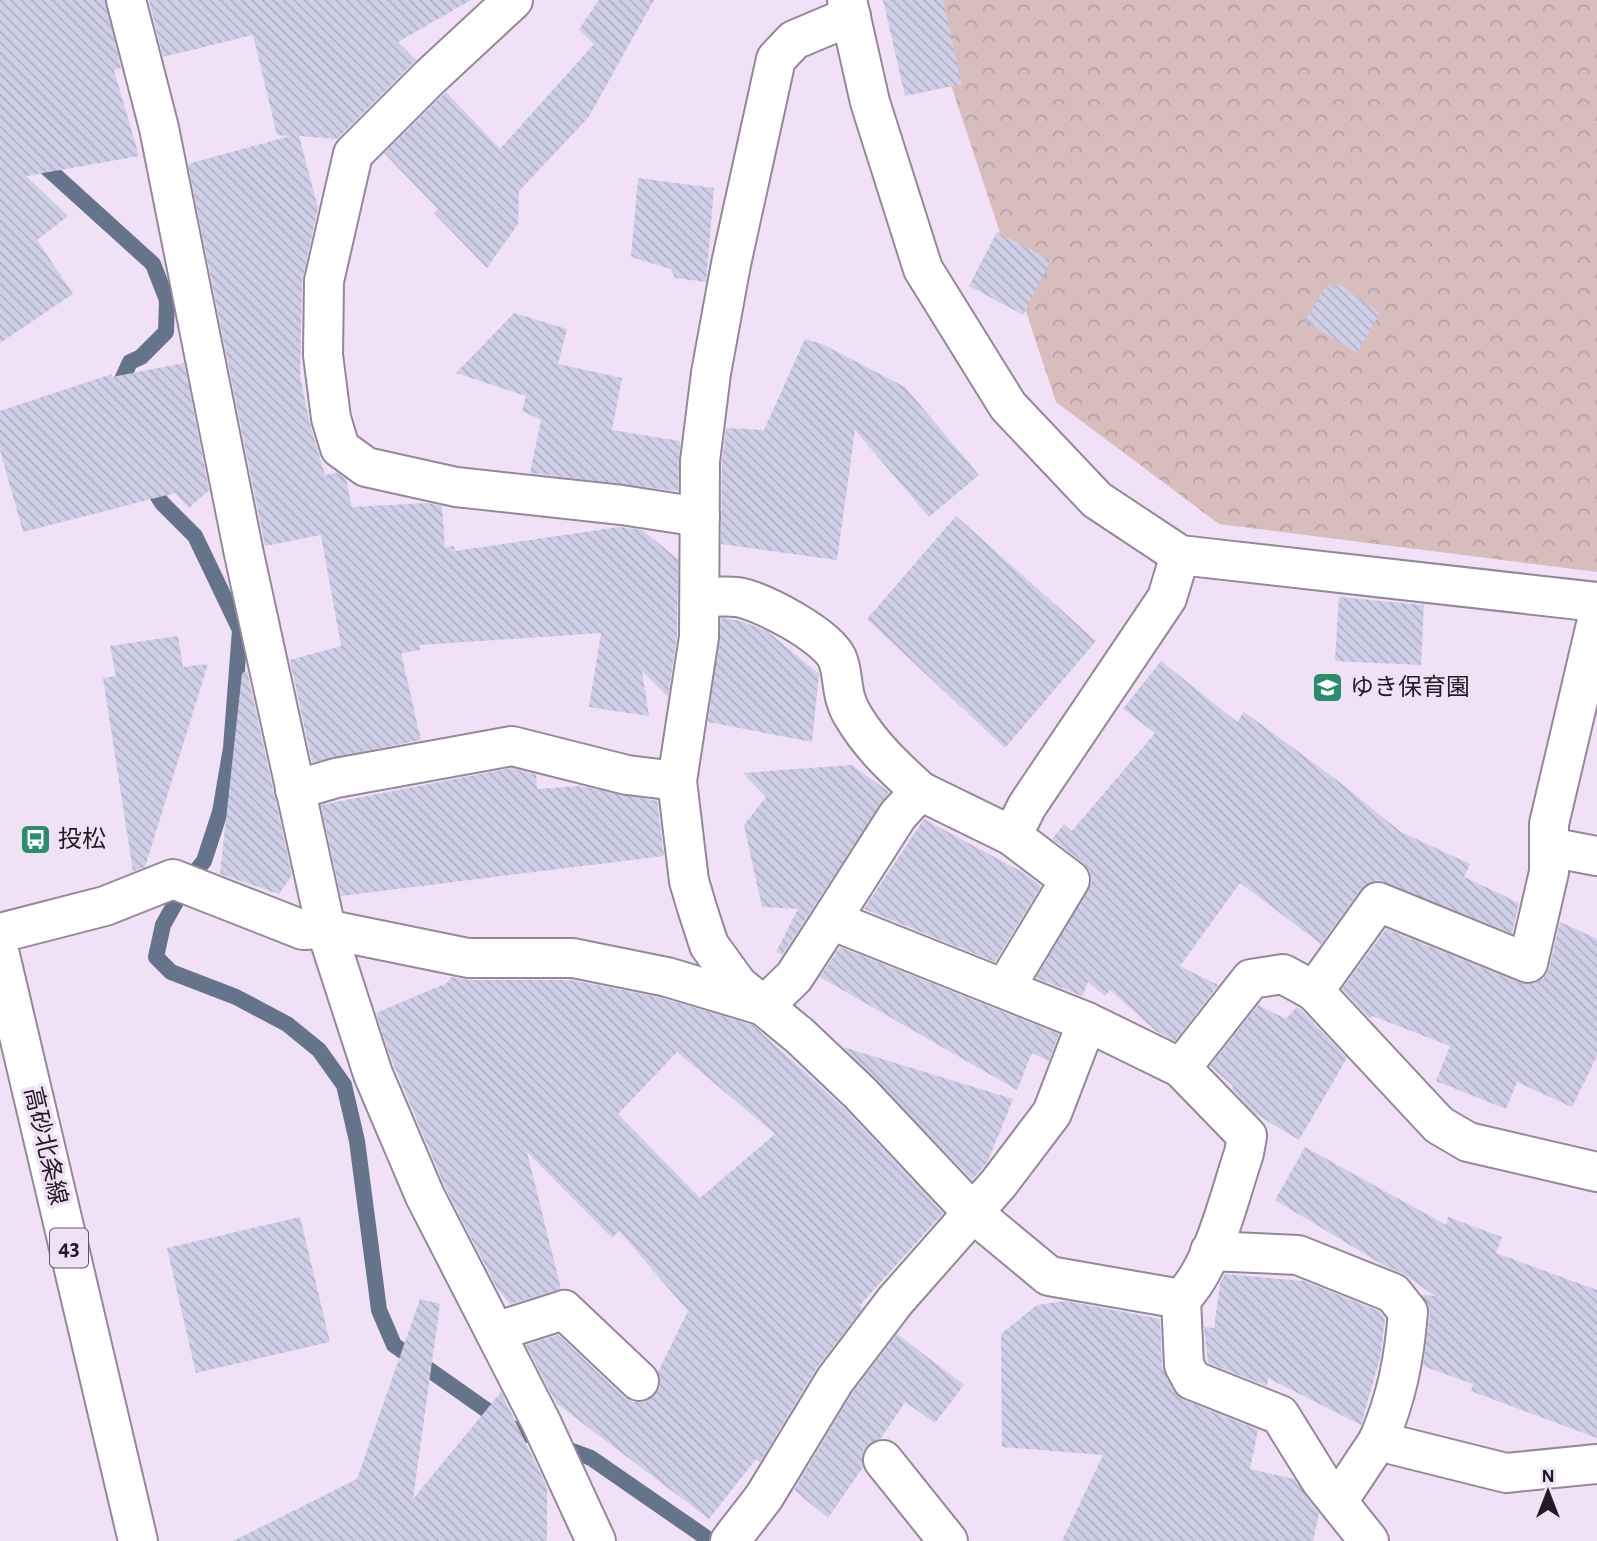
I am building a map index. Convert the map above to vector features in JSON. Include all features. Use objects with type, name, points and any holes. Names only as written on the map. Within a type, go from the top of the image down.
[{"type":"street","points":[[126,0],[159,128],[244,554],[326,929],[373,1074],[425,1196],[541,1422],[596,1541]]},
{"type":"street","points":[[513,0],[429,77],[353,154],[324,281],[323,355],[331,418],[340,448],[366,467],[456,487],[622,505],[700,517]]},
{"type":"street","points":[[1181,1299],[1049,1276],[973,1213],[860,1093],[738,985],[709,944],[689,881],[677,781],[699,638],[700,461],[711,373],[776,59],[794,40],[849,8],[870,103],[923,269],[1008,406],[1097,500],[1180,555],[1597,602]]},
{"type":"street","points":[[1012,836],[1027,806],[1167,598],[1180,555]]},
{"type":"street","points":[[700,597],[738,597],[772,610],[816,637],[837,658],[842,694],[854,718],[888,762],[920,791],[1012,836],[1070,880],[1005,988]]},
{"type":"street","points":[[1314,991],[1378,902],[1528,963],[1549,872],[1549,824],[1585,722],[1597,620]]},
{"type":"street","points":[[295,790],[335,778],[512,746],[627,775],[677,781]]},
{"type":"street","points":[[764,1006],[794,978],[898,816],[920,791]]},
{"type":"street","points":[[1549,847],[1597,856]]},
{"type":"street","points":[[0,933],[105,906],[173,879],[303,930],[326,929],[468,958],[573,958],[667,978],[764,1006]]},
{"type":"street","points":[[831,920],[1087,1022],[1181,1068],[1247,1136],[1210,1251],[1194,1286],[1181,1299],[1184,1365],[1192,1380],[1280,1415],[1321,1481],[1369,1541]]},
{"type":"street","name":"高砂北条線","points":[[0,956],[138,1541]]},
{"type":"street","points":[[1181,1068],[1251,979],[1283,974],[1314,991],[1439,1125],[1468,1142],[1597,1172]]},
{"type":"street","points":[[732,1539],[764,1497],[835,1380],[895,1301],[973,1213],[1052,1113],[1087,1022]]},
{"type":"street","points":[[1210,1251],[1298,1255],[1394,1293],[1408,1312],[1395,1401],[1378,1441],[1338,1501]]},
{"type":"street","points":[[495,1332],[564,1310],[639,1381]]},
{"type":"street","points":[[1378,1441],[1507,1473],[1597,1464]]},
{"type":"street","points":[[883,1460],[948,1541]]},
{"type":"green space","points":[[923,0],[1597,0],[1597,572],[1219,524],[1056,402]]},
{"type":"building","points":[[0,0],[105,0],[121,68],[114,70],[139,156],[26,176],[68,216],[37,240],[73,294],[0,343]]},
{"type":"building","points":[[149,0],[471,0],[398,42],[416,60],[337,139],[299,136],[318,208],[302,281],[300,376],[310,424],[325,475],[337,473],[346,479],[352,507],[427,503],[442,506],[445,547],[454,546],[455,551],[619,527],[642,530],[678,559],[677,635],[668,697],[642,671],[649,716],[589,707],[601,633],[420,645],[421,650],[401,653],[421,740],[312,762],[290,660],[341,646],[321,535],[265,546],[188,164],[290,136],[277,135],[253,35],[163,57]]},
{"type":"building","points":[[599,0],[654,0],[588,118],[519,191],[518,224],[487,268],[434,213],[438,209],[384,153],[446,92],[500,149],[594,44],[579,29]]},
{"type":"building","points":[[883,0],[943,0],[962,84],[905,96]]},
{"type":"building","points":[[638,178],[714,188],[706,282],[675,278],[671,269],[631,257]]},
{"type":"building","points":[[997,232],[1051,260],[1023,315],[969,286]]},
{"type":"building","points":[[1338,283],[1380,313],[1357,353],[1305,321],[1327,285],[1335,289]]},
{"type":"building","points":[[514,313],[567,329],[558,364],[622,378],[612,430],[680,441],[678,491],[530,473],[541,420],[522,411],[526,396],[456,373]]},
{"type":"building","points":[[805,339],[822,344],[905,387],[979,475],[929,517],[855,430],[837,560],[721,544],[722,462],[726,428],[764,430]]},
{"type":"building","points":[[184,363],[209,490],[189,508],[175,493],[23,532],[0,450],[0,411],[112,374],[112,377]]},
{"type":"building","points":[[956,516],[1096,641],[1005,748],[867,619]]},
{"type":"building","points":[[1339,597],[1424,605],[1421,665],[1335,661]]},
{"type":"building","points":[[721,618],[741,621],[767,631],[819,674],[812,742],[708,722]]},
{"type":"building","points":[[178,636],[183,667],[208,664],[145,867],[133,871],[103,678],[116,676],[110,646]]},
{"type":"building","points":[[1161,661],[1237,722],[1244,712],[1338,781],[1401,832],[1470,864],[1464,877],[1519,903],[1512,933],[1377,880],[1361,889],[1321,944],[1240,883],[1180,966],[1218,985],[1175,1041],[1156,1031],[1110,990],[1105,996],[1088,982],[1082,996],[1036,978],[1092,882],[1090,871],[1084,863],[1052,839],[1064,824],[1072,831],[1155,733],[1123,709]]},
{"type":"building","points":[[247,671],[292,875],[279,894],[220,874],[242,673]]},
{"type":"building","points":[[852,765],[889,792],[782,955],[776,952],[798,909],[762,907],[744,825],[766,797],[743,773]]},
{"type":"building","points":[[511,768],[536,775],[537,789],[580,786],[657,801],[664,856],[341,896],[321,805]]},
{"type":"building","points":[[924,819],[1024,873],[1041,886],[995,962],[864,909]]},
{"type":"building","points":[[1560,922],[1597,939],[1597,1056],[1572,1107],[1517,1082],[1506,1109],[1436,1081],[1450,1046],[1372,1016],[1370,1019],[1342,989],[1386,929],[1520,983],[1533,984],[1543,979],[1549,969]]},
{"type":"building","points":[[840,947],[1059,1034],[1049,1061],[1032,1053],[1017,1090],[820,977]]},
{"type":"building","points":[[451,977],[468,980],[571,980],[662,998],[753,1025],[844,1108],[943,1213],[860,1305],[863,1308],[816,1369],[760,1462],[756,1459],[709,1519],[556,1403],[526,1345],[558,1335],[624,1397],[633,1402],[645,1402],[654,1396],[660,1387],[658,1372],[688,1311],[619,1231],[612,1238],[527,1152],[561,1289],[510,1304],[497,1288],[445,1187],[390,1056],[376,1013],[447,983]],"holes":[[[677,1052],[775,1134],[700,1198],[618,1114]]]},
{"type":"building","points":[[1258,1005],[1286,1019],[1297,1007],[1300,1008],[1347,1058],[1299,1140],[1256,1114],[1232,1089],[1233,1086],[1210,1066]]},
{"type":"building","points":[[843,1047],[1013,1099],[988,1161],[972,1180]]},
{"type":"building","points":[[1305,1147],[1446,1225],[1448,1217],[1502,1237],[1496,1253],[1597,1290],[1597,1438],[1471,1391],[1473,1384],[1423,1366],[1430,1314],[1422,1295],[1435,1296],[1402,1273],[1385,1266],[1275,1200]]},
{"type":"building","points":[[300,1217],[330,1342],[196,1373],[167,1248]]},
{"type":"building","points":[[1225,1274],[1304,1281],[1379,1311],[1385,1319],[1380,1358],[1361,1425],[1268,1378],[1267,1386],[1208,1363],[1204,1327],[1214,1328],[1220,1283]]},
{"type":"building","points":[[420,1299],[440,1304],[413,1499],[501,1392],[547,1487],[547,1541],[233,1541],[357,1479]]},
{"type":"building","points":[[1066,1301],[1160,1319],[1162,1366],[1173,1390],[1184,1400],[1258,1430],[1250,1469],[1294,1479],[1319,1513],[1313,1541],[1062,1541],[1103,1455],[1002,1447],[1001,1334],[1037,1305]]},
{"type":"building","points":[[897,1334],[964,1385],[935,1423],[905,1402],[881,1438],[870,1443],[863,1451],[863,1467],[828,1518],[794,1490],[853,1392]]},
{"type":"waterway","points":[[36,158],[153,264],[167,300],[166,332],[141,357],[130,362],[120,384],[121,393]]},
{"type":"waterway","points":[[148,481],[162,503],[195,536],[240,630],[231,748],[220,812],[204,861],[187,882],[163,925],[156,957],[171,972],[236,997],[287,1024],[319,1050],[344,1085],[357,1141],[379,1310],[394,1345],[515,1430],[591,1458],[711,1541]]},
{"type":"place","name":"ゆき保育園","points":[[1327,688]]},
{"type":"place","name":"投松","points":[[35,840]]}]
